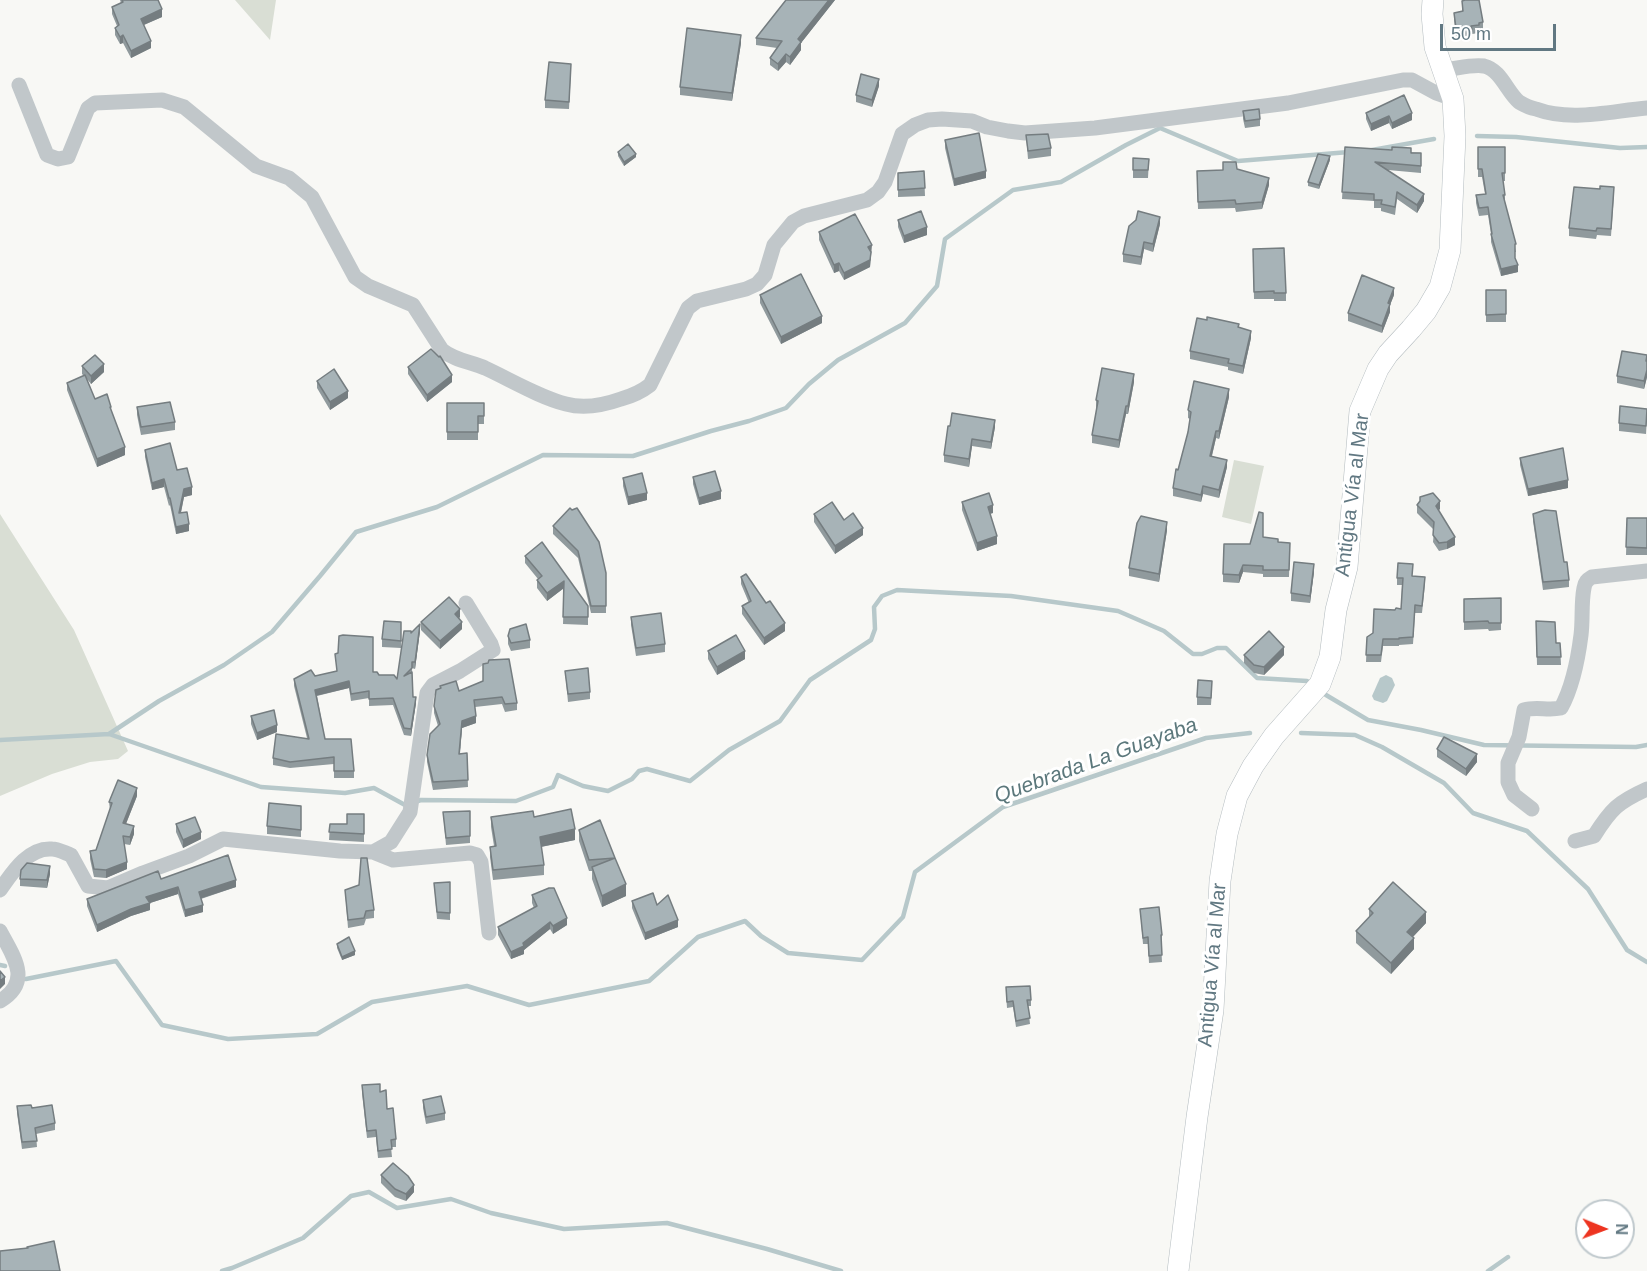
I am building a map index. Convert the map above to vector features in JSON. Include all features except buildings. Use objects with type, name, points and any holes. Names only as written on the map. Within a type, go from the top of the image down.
[{"type":"main road","name":"Antigua Vía al Mar","points":[[1178,1271],[1213,1010],[1220,881],[1227,834],[1237,796],[1253,766],[1274,736],[1320,684],[1330,657],[1336,610],[1347,567],[1360,411],[1378,369],[1388,354],[1426,311],[1440,287],[1450,250],[1455,136],[1453,99],[1435,47],[1433,0]]},
{"type":"street","points":[[1442,70],[1474,66],[1494,70],[1520,102],[1548,113],[1574,116],[1647,108]]},
{"type":"street","points":[[19,85],[46,155],[58,159],[68,157],[88,108],[95,103],[162,100],[183,106],[256,166],[289,178],[312,197],[355,277],[368,286],[413,305],[442,350],[448,355],[472,362],[547,397],[567,404],[589,406],[608,404],[641,392],[650,385],[688,308],[697,301],[746,289],[757,284],[765,275],[774,245],[794,222],[804,216],[867,200],[878,192],[885,182],[902,134],[928,120],[942,118],[972,121],[987,127],[1025,133],[1086,129],[1288,103],[1403,80],[1413,80],[1436,93],[1453,99]]},
{"type":"street","points":[[1532,809],[1514,795],[1508,782],[1508,763],[1519,737],[1524,710],[1561,708],[1567,697],[1581,635],[1584,588],[1587,580],[1592,577],[1647,571]]},
{"type":"street","points":[[373,852],[390,842],[410,812],[428,693],[433,685],[493,650],[466,603]]},
{"type":"street","points":[[1575,842],[1594,836],[1608,814],[1626,798],[1647,789]]},
{"type":"street","points":[[0,890],[32,852],[51,849],[71,855],[88,886],[108,888],[189,856],[223,839],[340,851],[373,852],[393,860],[470,853],[477,855],[480,862],[489,933]]},
{"type":"street","points":[[0,931],[18,966],[17,982],[11,994],[0,1001]]},
{"type":"shaded area","points":[[235,0],[276,0],[270,40]]},
{"type":"shaded area","points":[[1234,460],[1264,466],[1251,524],[1222,517]]},
{"type":"shaded area","points":[[0,514],[74,630],[128,751],[118,759],[90,762],[52,774],[0,796]]},
{"type":"shaded area","points":[[1386,675],[1392,678],[1395,685],[1387,701],[1383,703],[1374,700],[1372,696],[1380,678]]},
{"type":"waterway","points":[[0,740],[109,734],[159,701],[224,665],[272,632],[356,532],[437,507],[543,455],[633,456],[786,408],[809,384],[838,360],[905,323],[937,286],[945,239],[1013,190],[1061,182],[1160,128],[1238,161],[1349,152]]},
{"type":"waterway","points":[[1477,136],[1516,137],[1620,148],[1647,147]]},
{"type":"waterway","points":[[1372,150],[1434,139]]},
{"type":"waterway","points":[[415,802],[421,800],[516,801],[553,787],[558,775],[583,786],[608,791],[632,779],[639,771],[647,769],[690,781],[729,750],[780,721],[810,680],[871,640],[875,629],[874,607],[882,596],[897,590],[1011,596],[1118,611],[1164,631],[1193,654],[1226,648],[1257,678],[1307,681]]},
{"type":"waterway","points":[[1326,695],[1368,720],[1484,745],[1636,747],[1647,745]]},
{"type":"waterway","name":"Quebrada La Guayaba","points":[[26,979],[116,961],[162,1025],[228,1039],[317,1034],[372,1002],[467,986],[529,1005],[649,981],[698,937],[745,921],[761,936],[788,953],[862,960],[903,917],[915,872],[1003,807],[1206,738],[1250,733]]},
{"type":"waterway","points":[[1301,733],[1355,735],[1382,747],[1444,783],[1473,813],[1527,831],[1588,889],[1627,950],[1647,962]]},
{"type":"waterway","points":[[109,734],[261,787],[345,793],[374,788],[407,805]]},
{"type":"waterway","name":"Quebrada La Guayaba","points":[[0,965],[5,966]]},
{"type":"waterway","points":[[222,1271],[303,1238],[351,1196],[369,1192],[397,1208],[451,1199],[491,1213],[564,1229],[667,1223],[841,1271]]},
{"type":"waterway","points":[[1488,1271],[1508,1257]]}]
